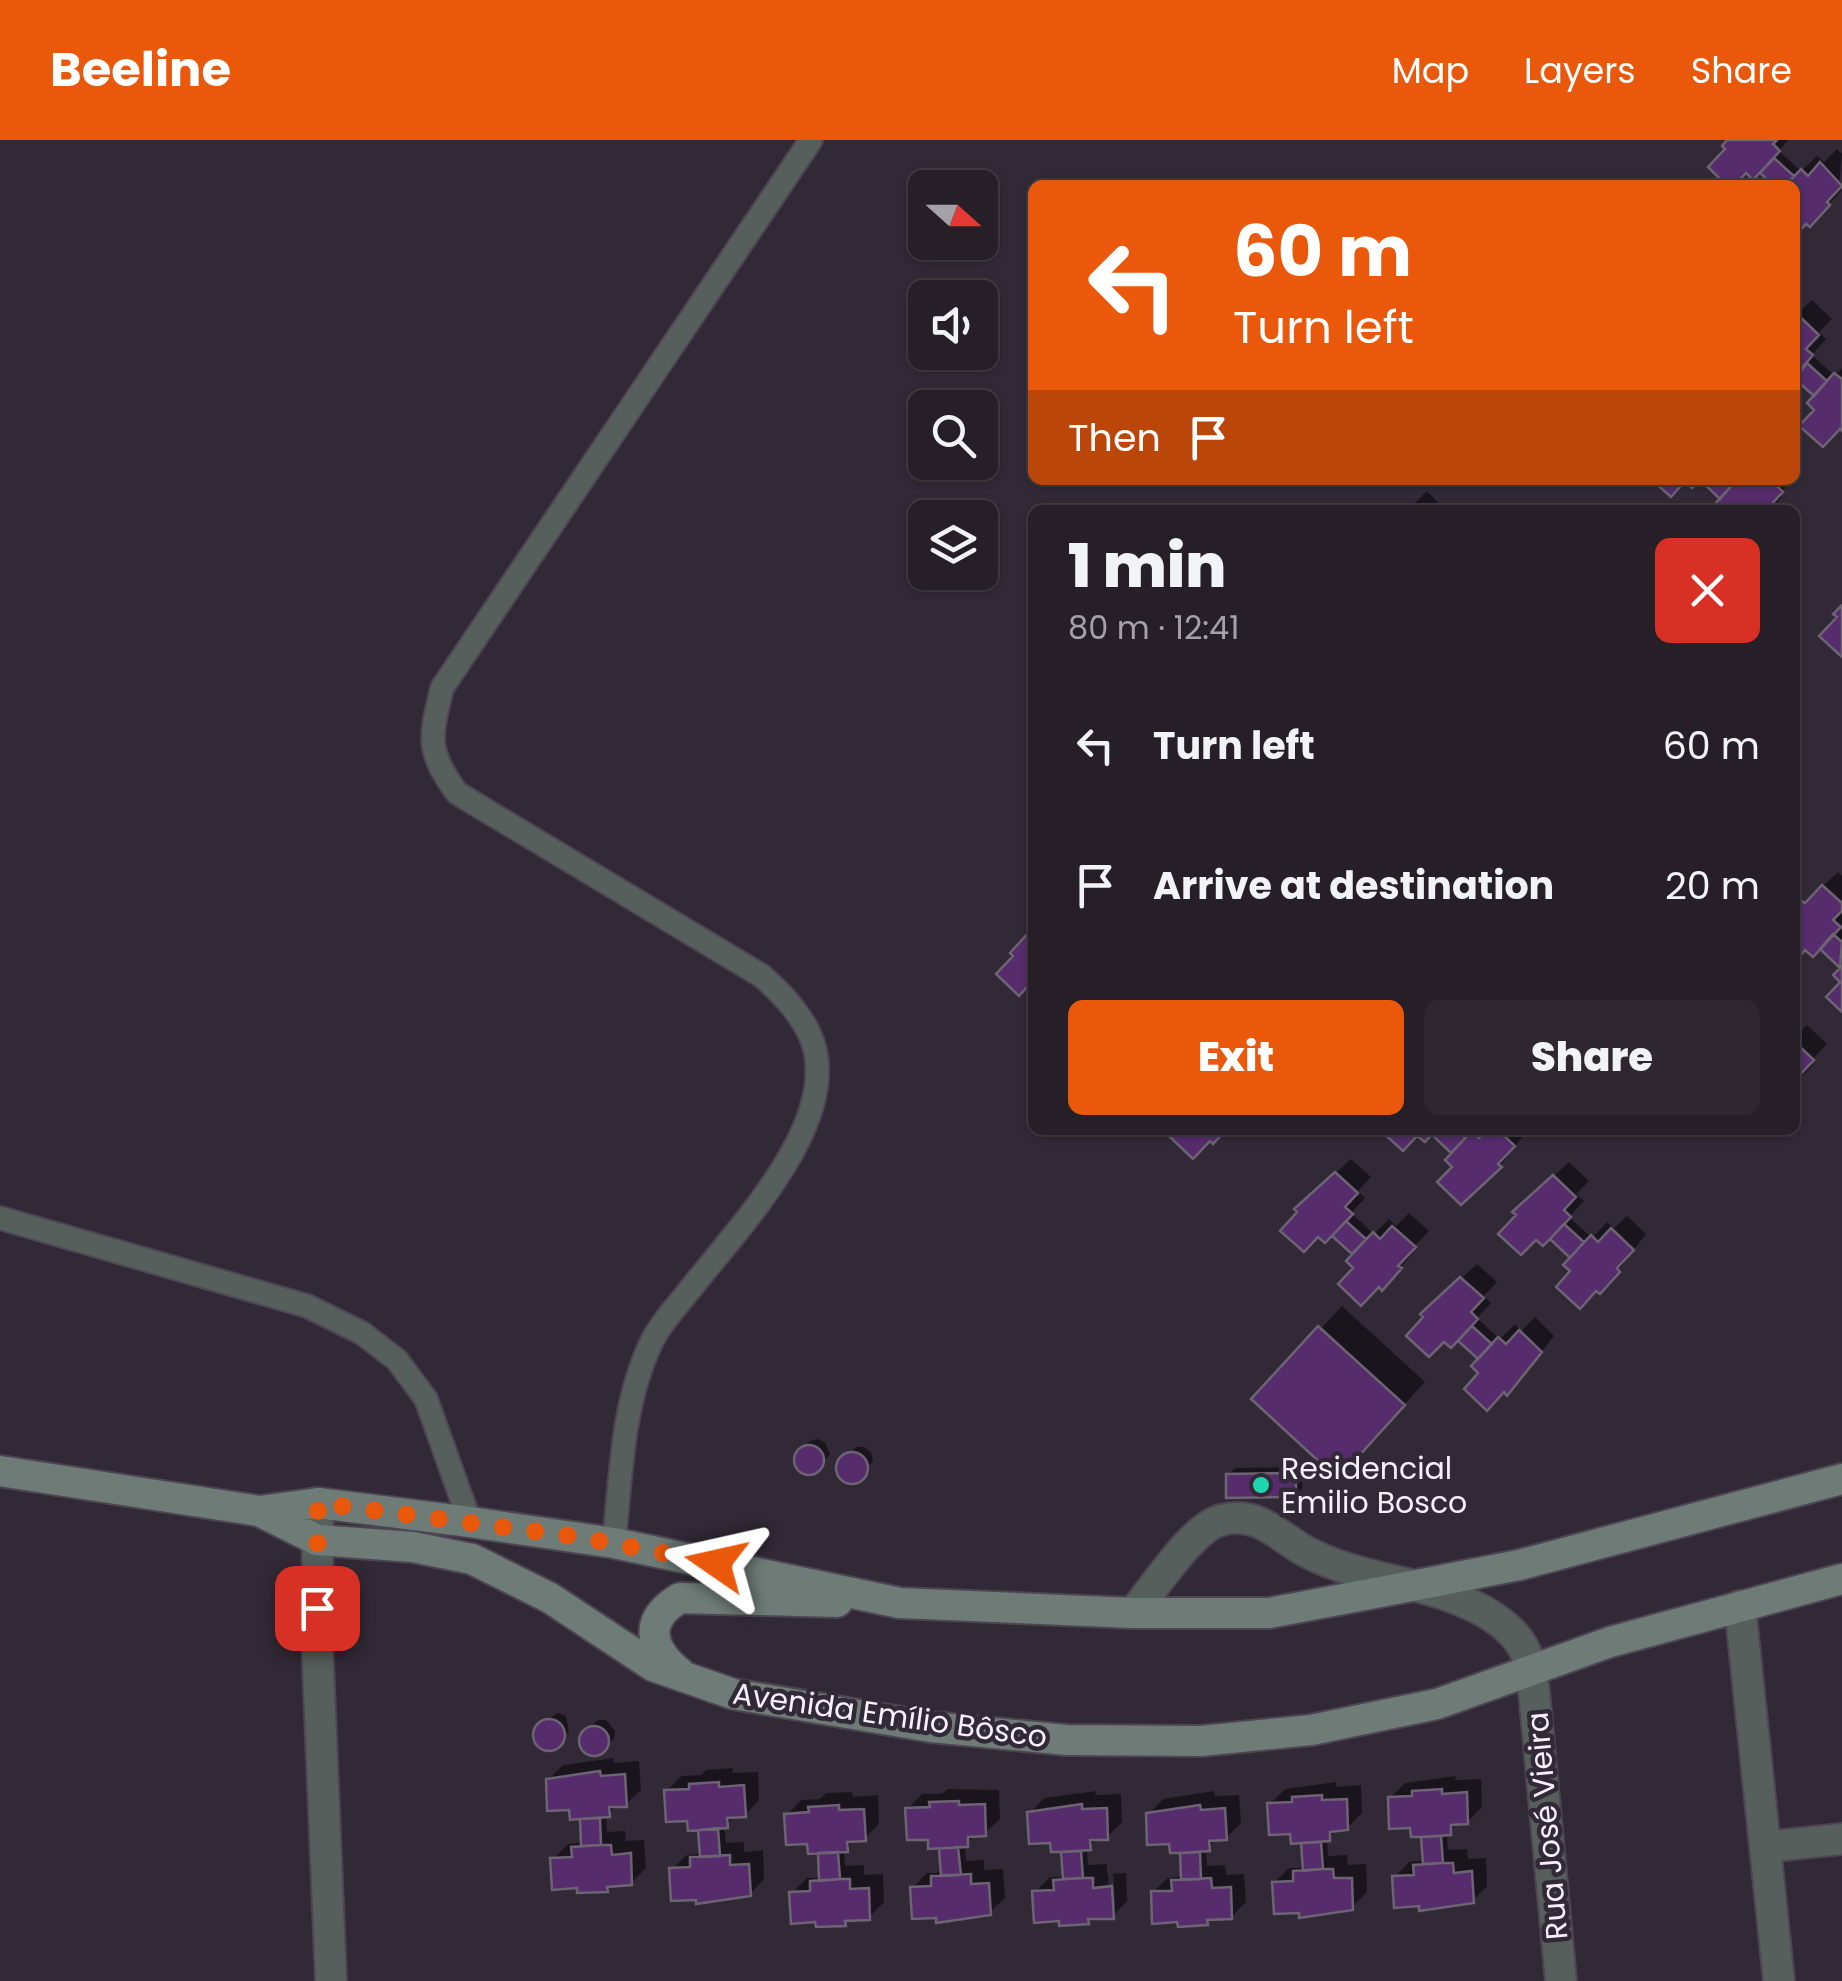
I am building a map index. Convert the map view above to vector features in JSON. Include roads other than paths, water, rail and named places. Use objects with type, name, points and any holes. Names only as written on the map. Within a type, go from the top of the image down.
[{"type":"main road","name":"Avenida Emílio Bôsco","points":[[0,1471],[258,1510],[318,1503],[614,1543],[900,1603],[1134,1613],[1269,1613],[1520,1566],[1842,1478]]},
{"type":"main road","name":"Avenida Emílio Bôsco","points":[[258,1510],[317,1540],[413,1547],[472,1559],[550,1598],[653,1666],[734,1694],[931,1727],[1066,1740],[1202,1741],[1310,1730],[1419,1708],[1610,1642],[1842,1580]]},
{"type":"main road","points":[[690,1681],[669,1664],[656,1646],[654,1625],[664,1608],[680,1598],[900,1603]]},
{"type":"street","points":[[318,1503],[317,1639],[331,1981]]},
{"type":"street","points":[[1134,1613],[1216,1520],[1238,1517],[1258,1520],[1303,1550],[1332,1563],[1460,1601],[1507,1626],[1525,1644],[1532,1670]]},
{"type":"street","points":[[1740,1606],[1779,1981]]},
{"type":"street","name":"Rua José Vieira","points":[[1532,1670],[1561,1981]]},
{"type":"street","points":[[1765,1848],[1842,1839]]},
{"type":"lane","points":[[614,1543],[628,1416],[636,1380],[654,1337],[778,1176],[808,1126],[819,1084],[811,1037],[788,1000],[762,976],[457,793],[436,763],[432,731],[442,688],[811,140]]},
{"type":"lane","points":[[0,1218],[307,1306],[362,1333],[397,1360],[426,1399],[470,1522]]},
{"type":"place","name":"Residencial Emilio Bosco","points":[[1261,1485]]}]
